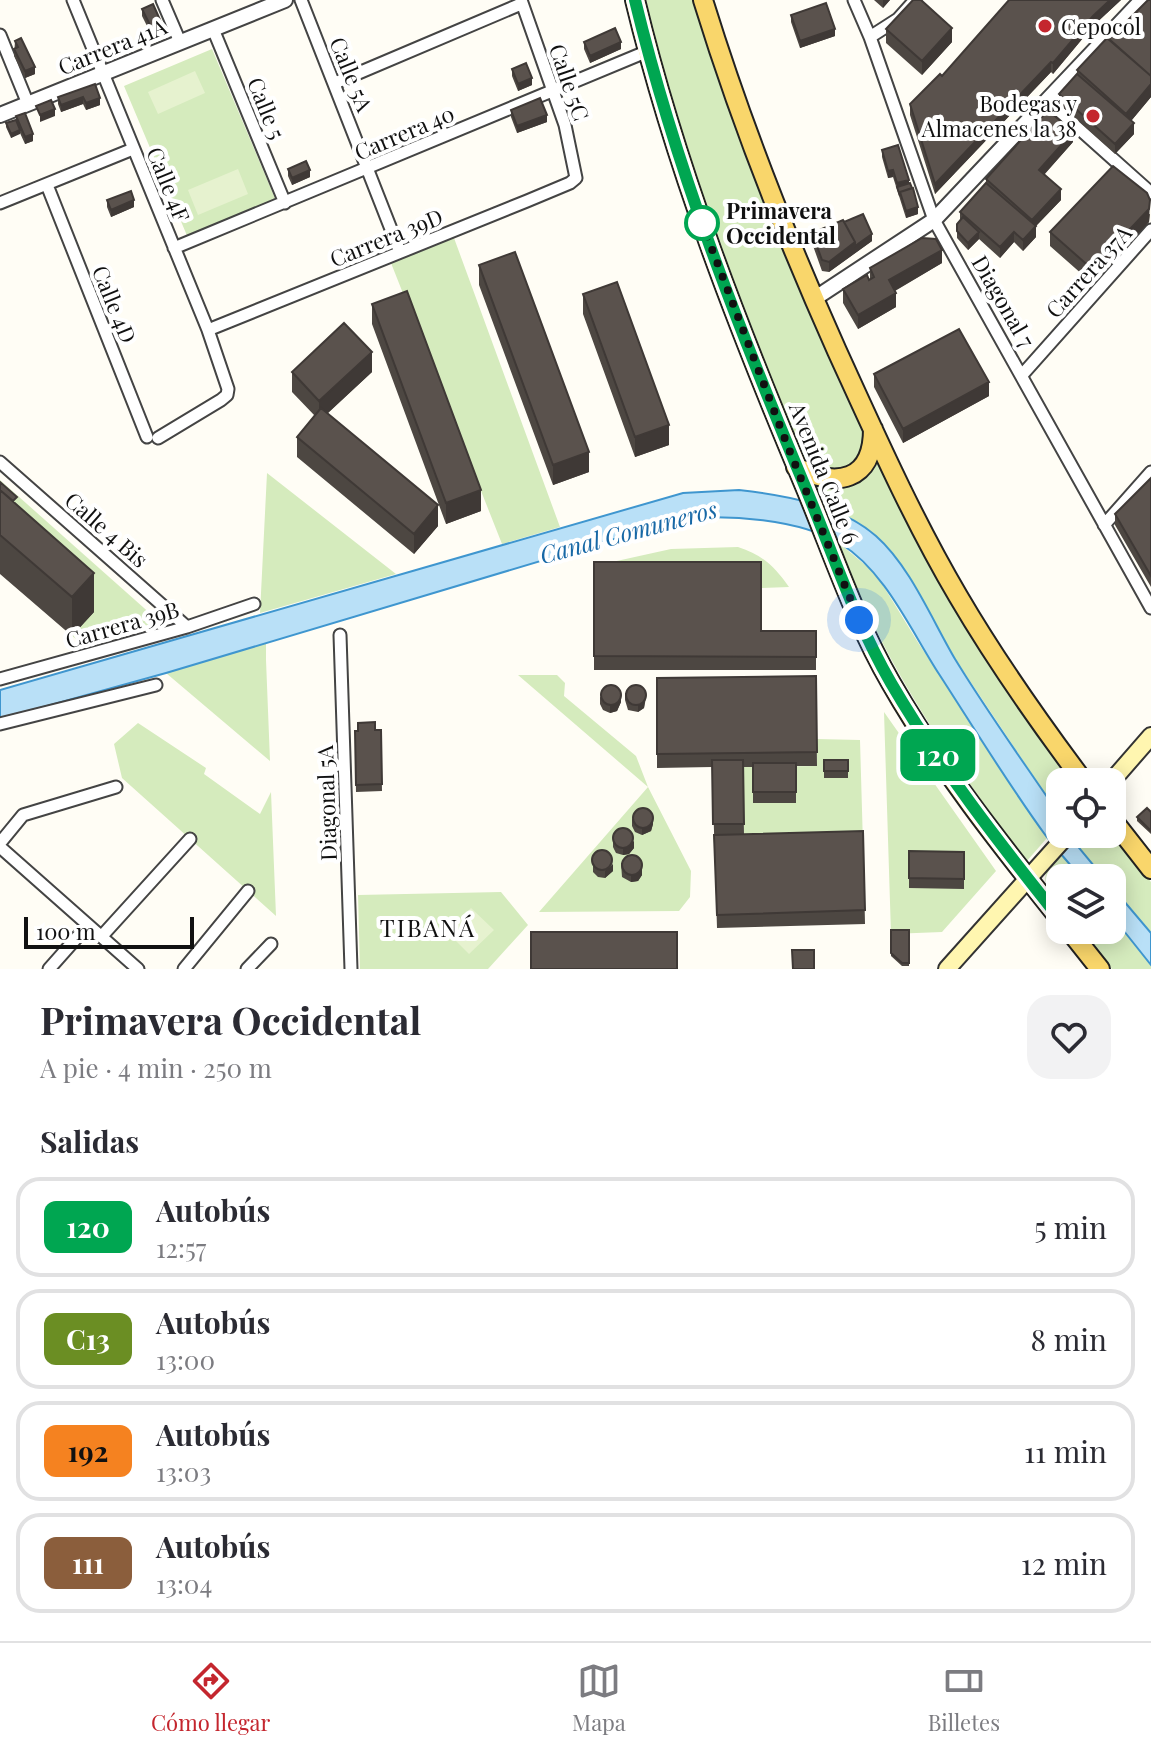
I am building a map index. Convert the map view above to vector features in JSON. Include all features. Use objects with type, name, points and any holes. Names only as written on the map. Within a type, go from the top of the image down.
[{"type":"main road","name":"Avenida Calle 6","points":[[635,0],[704,230],[859,620],[891,683],[934,750],[1046,902]]},
{"type":"main road","points":[[703,0],[786,236],[923,533],[958,596],[1024,701],[1074,768]]},
{"type":"main road","points":[[799,474],[825,479],[859,471],[872,449],[873,429]]},
{"type":"main road","points":[[1123,768],[1151,736]]},
{"type":"main road","points":[[1126,837],[1151,869]]},
{"type":"main road","points":[[947,969],[1056,848]]},
{"type":"main road","points":[[1080,944],[1100,969]]},
{"type":"street","name":"Calle 4F","points":[[73,0],[227,383]]},
{"type":"street","points":[[162,0],[180,42]]},
{"type":"street","name":"Carrera 41A","points":[[0,115],[285,0]]},
{"type":"street","name":"Calle 5A","points":[[301,0],[400,252]]},
{"type":"street","name":"Diagonal 7","points":[[854,0],[934,220],[1151,608]]},
{"type":"street","points":[[870,37],[898,19],[915,0]]},
{"type":"street","points":[[814,299],[934,220],[1142,0]]},
{"type":"street","points":[[335,83],[521,2]]},
{"type":"street","name":"Calle 5C","points":[[521,2],[565,125],[577,170],[576,178]]},
{"type":"street","name":"Calle 5","points":[[213,29],[285,203]]},
{"type":"street","points":[[0,35],[28,104]]},
{"type":"street","name":"Carrera 40","points":[[174,248],[648,51]]},
{"type":"street","points":[[1047,100],[1151,193]]},
{"type":"street","points":[[0,203],[133,149]]},
{"type":"street","name":"Carrera 39D","points":[[208,330],[576,178]]},
{"type":"street","name":"Calle 4D","points":[[47,185],[152,438],[221,400],[227,395],[227,383]]},
{"type":"street","name":"Carrera 37A","points":[[1022,375],[1151,230]]},
{"type":"street","name":"Calle 4 Bis","points":[[0,462],[187,627]]},
{"type":"street","points":[[1104,525],[1151,472]]},
{"type":"street","name":"Carrera 39B","points":[[0,679],[187,627],[254,604]]},
{"type":"street","name":"Diagonal 5A","points":[[340,635],[351,969]]},
{"type":"street","points":[[0,724],[156,685]]},
{"type":"street","points":[[116,787],[23,815],[0,845],[138,969]]},
{"type":"street","points":[[101,937],[190,839]]},
{"type":"street","points":[[184,969],[248,891]]},
{"type":"street","points":[[49,969],[88,925]]},
{"type":"street","points":[[247,969],[271,944]]},
{"type":"green space","points":[[643,0],[694,0],[751,167],[808,311],[867,436],[860,463],[841,473],[808,466],[765,365],[684,147]]},
{"type":"green space","points":[[212,49],[277,203],[188,238],[124,86]]},
{"type":"green space","points":[[195,71],[205,93],[158,114],[148,92]]},
{"type":"green space","points":[[238,169],[248,194],[198,215],[188,190]]},
{"type":"green space","points":[[454,238],[560,527],[502,544],[391,263]]},
{"type":"green space","points":[[876,455],[1066,768],[1046,768],[1046,795],[956,660],[900,563],[876,536],[852,520],[825,509],[817,487],[841,484]]},
{"type":"green space","points":[[267,473],[396,574],[260,613]]},
{"type":"green space","points":[[0,480],[162,624],[85,645],[72,636],[94,611],[0,529]]},
{"type":"green space","points":[[839,543],[876,574],[1046,836],[1026,862],[920,710],[856,587]]},
{"type":"green space","points":[[738,547],[768,562],[789,587],[761,588],[761,576],[594,566],[671,549]]},
{"type":"green space","points":[[266,643],[266,660],[270,761],[166,673]]},
{"type":"green space","points":[[518,675],[557,675],[565,683],[564,696],[636,756],[648,787]]},
{"type":"green space","points":[[884,712],[996,871],[942,932],[891,934]]},
{"type":"green space","points":[[138,723],[206,768],[204,774],[260,814],[271,792],[276,916],[122,778],[114,744]]},
{"type":"green space","points":[[817,739],[860,740],[863,845],[715,849],[713,838],[744,837],[743,767],[817,766]]},
{"type":"green space","points":[[648,787],[691,871],[690,897],[679,911],[539,912]]},
{"type":"green space","points":[[1079,848],[1124,848],[1151,882],[1151,933],[1126,904],[1126,864],[1092,864]]},
{"type":"green space","points":[[1060,852],[1070,864],[1051,864]]},
{"type":"green space","points":[[501,892],[528,925],[488,969],[360,969],[358,895]]},
{"type":"green space","points":[[471,908],[494,930],[469,954],[447,932]]},
{"type":"green space","points":[[1126,934],[1151,965],[1151,969],[1112,969],[1091,944],[1126,944]]},
{"type":"water","name":"Canal Comuneros","points":[[739,490],[811,503],[846,516],[876,536],[910,578],[955,659],[1046,796],[1046,836],[991,756],[896,603],[871,570],[841,544],[824,536],[763,520],[720,517],[681,519],[166,673],[0,719],[0,690],[683,493]]},
{"type":"water","points":[[1056,848],[1079,848],[1092,864],[1069,864]]},
{"type":"water","points":[[1126,904],[1151,933],[1151,965],[1126,934]]},
{"type":"building","points":[[913,0],[921,0],[952,28],[922,61],[886,29]]},
{"type":"building","points":[[1009,0],[1110,0],[935,184],[910,104],[940,74],[942,76]]},
{"type":"building","points":[[1151,0],[1151,76],[1109,39]]},
{"type":"building","points":[[826,3],[835,29],[800,41],[791,15]]},
{"type":"building","points":[[153,4],[161,22],[151,27],[142,9]]},
{"type":"building","points":[[615,28],[621,42],[590,56],[584,42]]},
{"type":"building","points":[[21,38],[35,67],[25,71],[14,49],[18,47],[15,41]]},
{"type":"building","points":[[1107,38],[1151,76],[1151,84],[1126,114],[1077,70]]},
{"type":"building","points":[[85,56],[87,62],[73,66],[71,60]]},
{"type":"building","points":[[526,63],[532,78],[518,84],[512,69]]},
{"type":"building","name":"Bodegas y Almacenes la 38","points":[[1077,74],[1134,123],[1115,144],[1059,94]]},
{"type":"building","points":[[95,84],[100,98],[86,103],[83,97],[61,105],[58,97]]},
{"type":"building","points":[[540,98],[547,115],[517,126],[511,110]]},
{"type":"building","points":[[51,100],[55,109],[40,115],[36,106]]},
{"type":"building","points":[[1048,110],[1073,132],[1039,170],[1061,189],[1032,220],[986,179]]},
{"type":"building","points":[[25,113],[33,134],[25,137],[16,116]]},
{"type":"building","points":[[16,120],[20,130],[11,134],[6,123]]},
{"type":"building","points":[[898,145],[909,180],[897,183],[893,170],[888,171],[882,150]]},
{"type":"building","points":[[306,161],[310,170],[292,178],[288,169]]},
{"type":"building","points":[[1113,166],[1147,193],[1149,209],[1092,269],[1050,232]]},
{"type":"building","points":[[910,183],[912,188],[900,192],[900,196],[897,187]]},
{"type":"building","points":[[986,183],[1036,226],[1023,240],[1014,232],[1000,247],[960,212]]},
{"type":"building","points":[[913,188],[918,207],[906,211],[900,192]]},
{"type":"building","points":[[131,191],[134,200],[111,210],[107,200]]},
{"type":"building","points":[[863,214],[872,234],[855,246],[844,222]]},
{"type":"building","points":[[963,217],[979,232],[968,243],[957,231],[957,224]]},
{"type":"building","points":[[843,220],[855,242],[829,262],[822,260],[812,233]]},
{"type":"building","points":[[922,238],[936,239],[942,250],[889,280],[896,293],[858,315],[843,289],[867,275],[869,280],[874,277],[870,268]]},
{"type":"building","points":[[515,252],[589,452],[553,465],[479,265]]},
{"type":"building","points":[[617,282],[669,425],[635,437],[583,294]]},
{"type":"building","points":[[407,291],[481,490],[446,503],[372,304]]},
{"type":"building","points":[[344,323],[372,352],[319,401],[292,372]]},
{"type":"building","points":[[959,329],[989,382],[903,429],[874,374]]},
{"type":"building","points":[[321,408],[438,505],[414,534],[297,437]]},
{"type":"building","points":[[1151,478],[1151,576],[1115,514]]},
{"type":"building","points":[[0,482],[17,497],[13,501],[0,490]]},
{"type":"building","points":[[0,490],[94,573],[72,597],[0,535]]},
{"type":"building","points":[[594,562],[761,562],[761,631],[816,631],[816,657],[594,656]]},
{"type":"building","points":[[816,676],[817,752],[657,754],[657,678]]},
{"type":"building","points":[[611,685],[618,688],[621,695],[618,702],[611,705],[604,702],[601,695],[604,688]]},
{"type":"building","points":[[636,685],[643,688],[646,695],[643,702],[636,705],[629,702],[626,695],[629,688]]},
{"type":"building","points":[[375,722],[375,730],[381,730],[382,784],[356,785],[355,731],[358,731],[358,723]]},
{"type":"building","points":[[712,760],[743,760],[744,824],[713,824]]},
{"type":"building","points":[[824,760],[848,760],[848,771],[824,771]]},
{"type":"building","points":[[753,763],[796,763],[796,792],[753,792]]},
{"type":"building","points":[[643,808],[650,811],[653,818],[650,825],[643,828],[636,825],[633,818],[636,811]]},
{"type":"building","points":[[1147,808],[1151,812],[1151,831],[1137,817]]},
{"type":"building","points":[[623,828],[630,831],[633,838],[630,845],[623,848],[616,845],[613,838],[616,831]]},
{"type":"building","points":[[863,831],[865,910],[717,915],[714,835]]},
{"type":"building","points":[[602,850],[609,853],[612,860],[609,867],[602,870],[595,867],[592,860],[595,853]]},
{"type":"building","points":[[909,851],[964,852],[964,879],[909,878]]},
{"type":"building","points":[[632,855],[639,858],[642,865],[639,872],[632,875],[625,872],[622,865],[625,858]]},
{"type":"building","points":[[891,930],[909,930],[909,963],[902,963],[891,953]]},
{"type":"building","points":[[531,932],[677,932],[677,969],[531,969]]},
{"type":"building","points":[[792,950],[814,950],[814,969],[793,969]]},
{"type":"bus line","name":"120","points":[[635,0],[665,113],[704,230],[859,620],[891,683],[934,750],[1046,902]]},
{"type":"place","name":"Cepocol","points":[[1045,26]]},
{"type":"place","name":"Bodegas y Almacenes la 38","points":[[1093,116]]},
{"type":"place","name":"Primavera Occidental","points":[[702,223]]},
{"type":"district","name":"TIBANÁ","points":[[428,927]]},
{"type":"route","points":[[702,223],[788,447],[859,620]]}]
